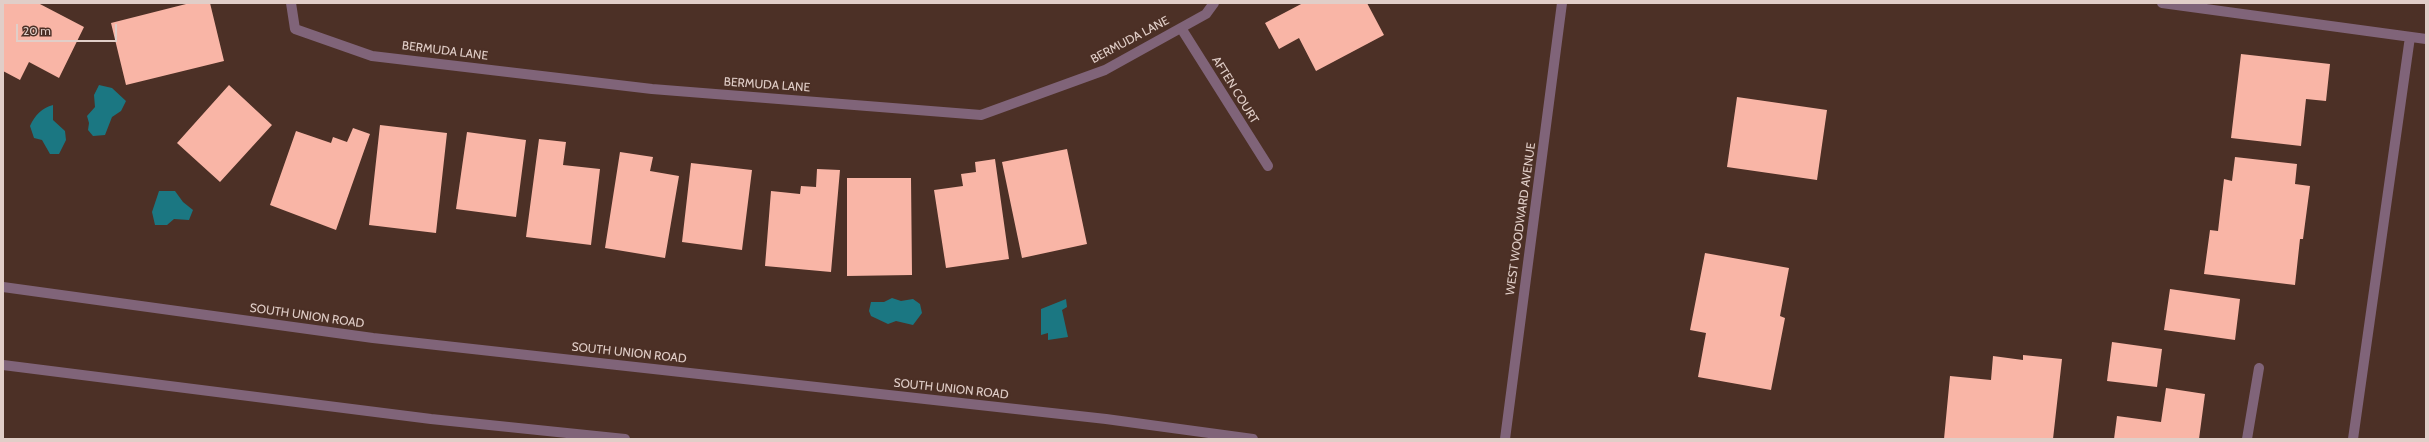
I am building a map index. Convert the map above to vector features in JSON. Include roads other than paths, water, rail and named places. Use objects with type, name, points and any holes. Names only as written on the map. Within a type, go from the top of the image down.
[{"type":"street","name":"BERMUDA LANE","points":[[292,3],[295,29],[372,56],[652,89],[981,115],[1105,70],[1206,14],[1214,3]]},
{"type":"street","name":"WEST WOODWARD AVENUE","points":[[1505,439],[1562,3]]},
{"type":"street","points":[[2162,3],[2426,39]]},
{"type":"street","name":"AFTEN COURT","points":[[1181,28],[1268,166]]},
{"type":"street","points":[[2353,439],[2410,37]]},
{"type":"street","name":"SOUTH UNION ROAD","points":[[3,288],[373,338],[1106,419],[1253,439]]},
{"type":"street","points":[[3,365],[431,419],[625,439]]},
{"type":"street","points":[[2248,439],[2259,368]]},
{"type":"water","points":[[99,85],[112,88],[126,101],[121,111],[112,117],[105,135],[93,136],[88,130],[89,123],[87,116],[95,107],[94,95]]},
{"type":"water","points":[[53,105],[53,120],[65,131],[66,140],[59,154],[50,154],[42,140],[34,138],[30,126],[39,112]]},
{"type":"water","points":[[159,191],[175,191],[183,202],[193,210],[189,220],[174,219],[167,225],[155,225],[152,212]]},
{"type":"water","points":[[892,298],[901,301],[913,299],[920,304],[922,313],[913,325],[896,321],[888,324],[871,316],[869,311],[871,302],[884,302]]},
{"type":"water","points":[[1066,299],[1067,307],[1062,310],[1068,337],[1048,340],[1048,333],[1041,335],[1041,309]]}]
